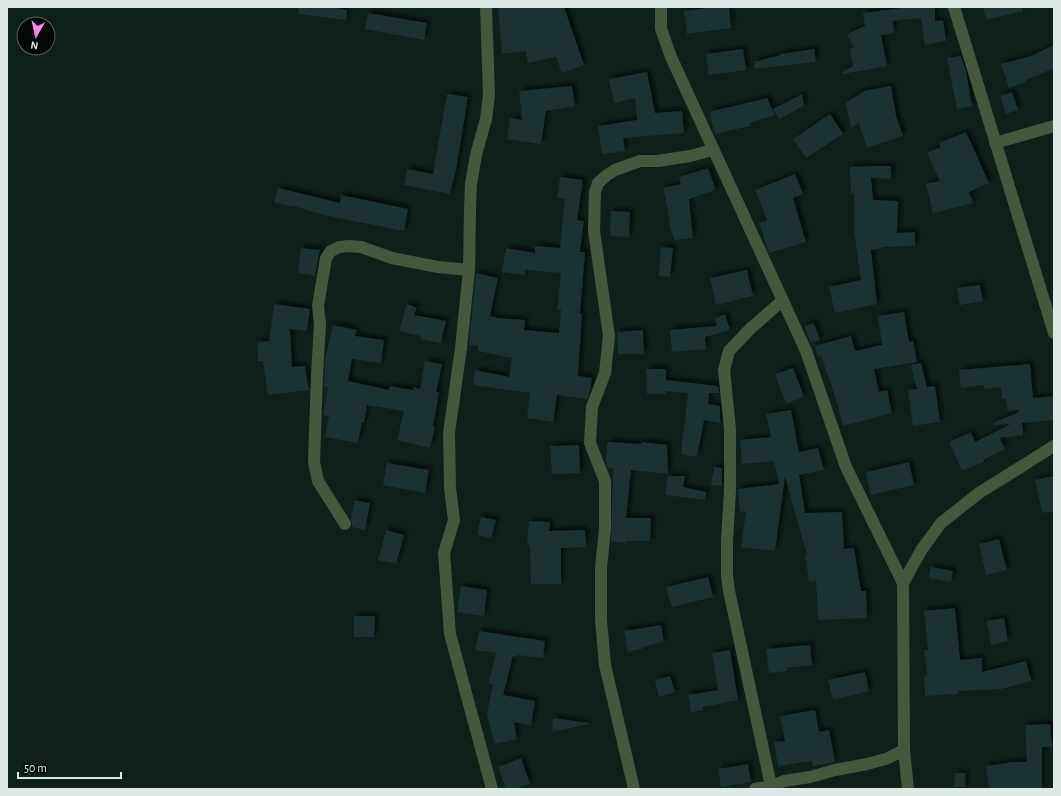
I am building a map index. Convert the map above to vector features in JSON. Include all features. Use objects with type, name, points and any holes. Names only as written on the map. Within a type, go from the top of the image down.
[{"type":"street","points":[[486,7],[489,95],[486,119],[476,155],[472,184],[469,270],[461,348],[449,433],[450,488],[454,520],[444,553],[450,634],[492,789]]},
{"type":"street","points":[[661,7],[661,29],[671,57],[806,351],[846,467],[903,583],[904,750],[908,789]]},
{"type":"street","points":[[954,7],[1054,334]]},
{"type":"street","points":[[995,143],[1054,126]]},
{"type":"street","points":[[634,789],[605,665],[601,620],[600,568],[605,529],[605,481],[590,444],[592,407],[605,373],[609,336],[594,231],[595,192],[598,183],[607,175],[640,161],[658,161],[690,156],[713,150]]},
{"type":"street","points":[[345,524],[318,481],[314,462],[320,324],[318,306],[326,258],[331,251],[339,247],[361,248],[400,260],[438,267],[469,270]]},
{"type":"street","points":[[771,786],[729,591],[727,575],[727,540],[730,492],[730,428],[724,370],[729,351],[751,328],[782,301]]},
{"type":"street","points":[[903,583],[922,549],[941,523],[979,493],[1054,446]]},
{"type":"street","points":[[755,789],[771,786],[784,781],[810,777],[835,770],[867,764],[886,759],[904,750]]},
{"type":"building","points":[[299,7],[330,7],[347,10],[346,20],[298,14]]},
{"type":"building","points":[[498,7],[564,7],[584,65],[562,73],[556,57],[528,63],[526,51],[502,54]]},
{"type":"building","points":[[715,7],[729,7],[731,28],[687,34],[684,11]]},
{"type":"building","points":[[910,7],[935,7],[935,21],[943,20],[946,41],[925,45],[921,18],[893,21],[894,33],[881,35],[887,66],[843,74],[842,72],[853,66],[850,48],[854,48],[847,34],[865,26],[863,13]]},
{"type":"building","points":[[983,7],[1022,7],[1023,11],[986,20]]},
{"type":"building","points":[[368,13],[427,23],[424,40],[365,29]]},
{"type":"building","points":[[1054,45],[1054,68],[1026,80],[1027,82],[1009,88],[1001,64],[1031,56]]},
{"type":"building","points":[[743,49],[746,70],[709,75],[706,54]]},
{"type":"building","points":[[814,49],[816,62],[755,69],[754,62],[781,55],[780,54]]},
{"type":"building","points":[[961,56],[966,71],[972,106],[957,109],[947,58]]},
{"type":"building","points":[[647,72],[655,113],[682,111],[684,133],[623,138],[625,151],[602,154],[598,126],[637,120],[635,98],[614,103],[609,79]]},
{"type":"building","points":[[572,86],[575,106],[546,111],[541,144],[507,139],[510,118],[522,120],[519,91]]},
{"type":"building","points":[[891,86],[896,116],[903,136],[867,148],[859,123],[851,128],[846,103],[864,91]]},
{"type":"building","points":[[1012,92],[1018,110],[1006,114],[1000,96]]},
{"type":"building","points":[[447,94],[468,97],[456,170],[450,194],[404,185],[407,169],[433,174]]},
{"type":"building","points":[[802,94],[804,106],[779,119],[773,109]]},
{"type":"building","points":[[767,98],[775,115],[750,123],[750,126],[715,134],[709,112]]},
{"type":"building","points":[[830,114],[843,134],[806,158],[793,139]]},
{"type":"building","points":[[966,132],[989,183],[969,192],[973,203],[933,213],[926,184],[940,181],[927,153],[941,147],[939,143]]},
{"type":"building","points":[[891,166],[891,179],[871,178],[873,200],[898,201],[897,233],[915,232],[915,246],[882,247],[871,250],[877,304],[835,313],[829,287],[861,280],[854,231],[854,193],[851,193],[850,167]]},
{"type":"building","points":[[708,168],[716,190],[689,199],[693,238],[675,240],[670,228],[663,188],[681,184],[679,177]]},
{"type":"building","points":[[795,174],[803,194],[793,198],[806,242],[769,253],[759,223],[767,220],[755,190]]},
{"type":"building","points":[[560,177],[583,180],[577,220],[584,221],[580,252],[585,252],[580,313],[582,314],[578,376],[592,378],[587,399],[557,395],[553,422],[527,418],[530,393],[473,385],[475,370],[509,377],[512,358],[478,351],[478,346],[469,345],[476,273],[498,278],[490,316],[496,318],[525,320],[524,330],[559,333],[561,310],[557,309],[561,273],[525,270],[525,275],[502,272],[506,248],[535,253],[535,246],[560,248],[565,199],[557,198]]},
{"type":"building","points":[[278,188],[340,203],[341,195],[408,209],[404,231],[328,216],[274,202]]},
{"type":"building","points":[[611,211],[630,212],[629,237],[610,236]]},
{"type":"building","points":[[661,247],[673,248],[670,277],[659,276]]},
{"type":"building","points":[[301,248],[320,250],[315,276],[298,273]]},
{"type":"building","points":[[747,270],[753,296],[716,305],[710,278]]},
{"type":"building","points":[[980,285],[983,301],[960,305],[957,288]]},
{"type":"building","points":[[274,304],[310,309],[307,331],[290,329],[292,367],[305,366],[309,390],[268,395],[263,361],[258,361],[257,342],[269,341]]},
{"type":"building","points":[[407,304],[417,308],[414,315],[446,321],[441,343],[420,339],[421,336],[399,331]]},
{"type":"building","points":[[904,312],[909,342],[913,341],[917,362],[874,369],[879,392],[887,390],[892,413],[843,426],[835,396],[821,356],[818,357],[815,346],[851,336],[855,351],[882,345],[878,316]]},
{"type":"building","points":[[725,314],[730,330],[705,337],[706,349],[672,352],[670,330],[717,326],[715,318]]},
{"type":"building","points":[[814,323],[820,340],[811,343],[804,326]]},
{"type":"building","points":[[333,325],[357,330],[355,336],[384,340],[381,363],[352,359],[348,381],[389,390],[390,386],[413,390],[413,387],[420,389],[425,361],[442,364],[436,392],[439,392],[433,427],[435,427],[430,448],[397,440],[404,411],[367,405],[364,423],[362,422],[358,443],[325,437],[329,416],[323,415],[328,387],[324,387],[325,359]]},
{"type":"building","points":[[643,330],[644,354],[618,354],[617,332]]},
{"type":"building","points":[[921,363],[927,387],[935,386],[940,422],[913,426],[908,390],[917,389],[911,365]]},
{"type":"building","points":[[1030,364],[1033,398],[1054,396],[1054,420],[1022,423],[1023,435],[1000,438],[1005,449],[983,460],[984,462],[962,471],[949,442],[971,432],[975,442],[1009,425],[994,425],[993,423],[1019,412],[1018,410],[1008,411],[1006,399],[1002,399],[1001,387],[984,389],[984,385],[961,388],[959,370]]},
{"type":"building","points":[[793,368],[804,397],[786,404],[775,374]]},
{"type":"building","points":[[646,369],[666,369],[666,380],[718,386],[719,393],[709,393],[708,404],[720,406],[720,423],[704,420],[697,457],[681,454],[688,393],[666,391],[666,394],[647,394]]},
{"type":"building","points":[[791,410],[799,452],[818,448],[824,470],[799,475],[805,513],[842,512],[844,549],[854,548],[861,591],[866,591],[867,618],[818,620],[816,581],[809,582],[805,555],[807,555],[785,476],[775,551],[741,547],[746,511],[740,512],[738,489],[779,484],[774,461],[742,464],[740,440],[771,437],[766,414]]},
{"type":"building","points":[[607,442],[641,444],[642,442],[667,445],[668,474],[631,470],[626,518],[651,518],[650,541],[626,541],[625,543],[611,541],[613,468],[608,468],[606,462]]},
{"type":"building","points":[[579,445],[580,473],[552,474],[550,446]]},
{"type":"building","points":[[909,462],[914,485],[871,495],[866,472]]},
{"type":"building","points":[[387,463],[429,470],[425,493],[383,485]]},
{"type":"building","points":[[714,467],[722,468],[722,486],[711,485]]},
{"type":"building","points":[[668,476],[685,476],[683,487],[706,492],[705,500],[665,495]]},
{"type":"building","points":[[1054,476],[1054,511],[1042,513],[1035,480]]},
{"type":"building","points":[[354,500],[370,503],[365,530],[352,527],[351,519]]},
{"type":"building","points":[[481,517],[496,520],[491,538],[477,535]]},
{"type":"building","points":[[529,521],[550,522],[549,531],[585,530],[586,547],[561,548],[561,584],[531,584],[530,545],[527,545]]},
{"type":"building","points":[[386,530],[404,535],[396,564],[378,560]]},
{"type":"building","points":[[999,539],[1007,570],[986,575],[979,544]]},
{"type":"building","points":[[931,567],[953,571],[951,582],[929,578]]},
{"type":"building","points":[[708,577],[713,597],[672,607],[666,587]]},
{"type":"building","points":[[461,586],[487,590],[484,616],[457,612]]},
{"type":"building","points":[[955,608],[960,660],[982,658],[982,672],[1026,661],[1031,681],[1001,689],[958,691],[958,694],[925,696],[924,675],[927,675],[924,650],[928,650],[924,611]]},
{"type":"building","points":[[354,616],[375,616],[374,637],[354,637]]},
{"type":"building","points":[[1004,618],[1008,641],[991,645],[987,621]]},
{"type":"building","points":[[661,625],[664,642],[628,652],[624,631]]},
{"type":"building","points":[[479,631],[545,641],[543,658],[518,655],[517,657],[513,656],[503,695],[535,701],[531,725],[514,722],[517,739],[494,744],[487,714],[493,684],[489,683],[496,653],[475,650]]},
{"type":"building","points":[[810,645],[812,665],[787,668],[787,671],[769,673],[766,649]]},
{"type":"building","points":[[730,650],[738,700],[703,707],[703,710],[691,712],[688,695],[718,690],[712,653]]},
{"type":"building","points":[[865,672],[869,691],[833,700],[828,680]]},
{"type":"building","points":[[670,676],[675,692],[659,697],[655,680]]},
{"type":"building","points":[[815,710],[819,732],[829,730],[835,762],[813,766],[812,761],[778,766],[774,742],[785,741],[780,716]]},
{"type":"building","points":[[553,718],[589,723],[589,724],[552,732]]},
{"type":"building","points":[[1050,724],[1052,747],[1042,747],[1042,789],[989,789],[986,766],[1014,762],[1027,762],[1025,725]]},
{"type":"building","points":[[521,758],[530,784],[515,789],[506,789],[498,767]]},
{"type":"building","points":[[748,764],[751,782],[721,787],[718,769]]},
{"type":"building","points":[[955,773],[966,773],[965,787],[954,787]]}]
